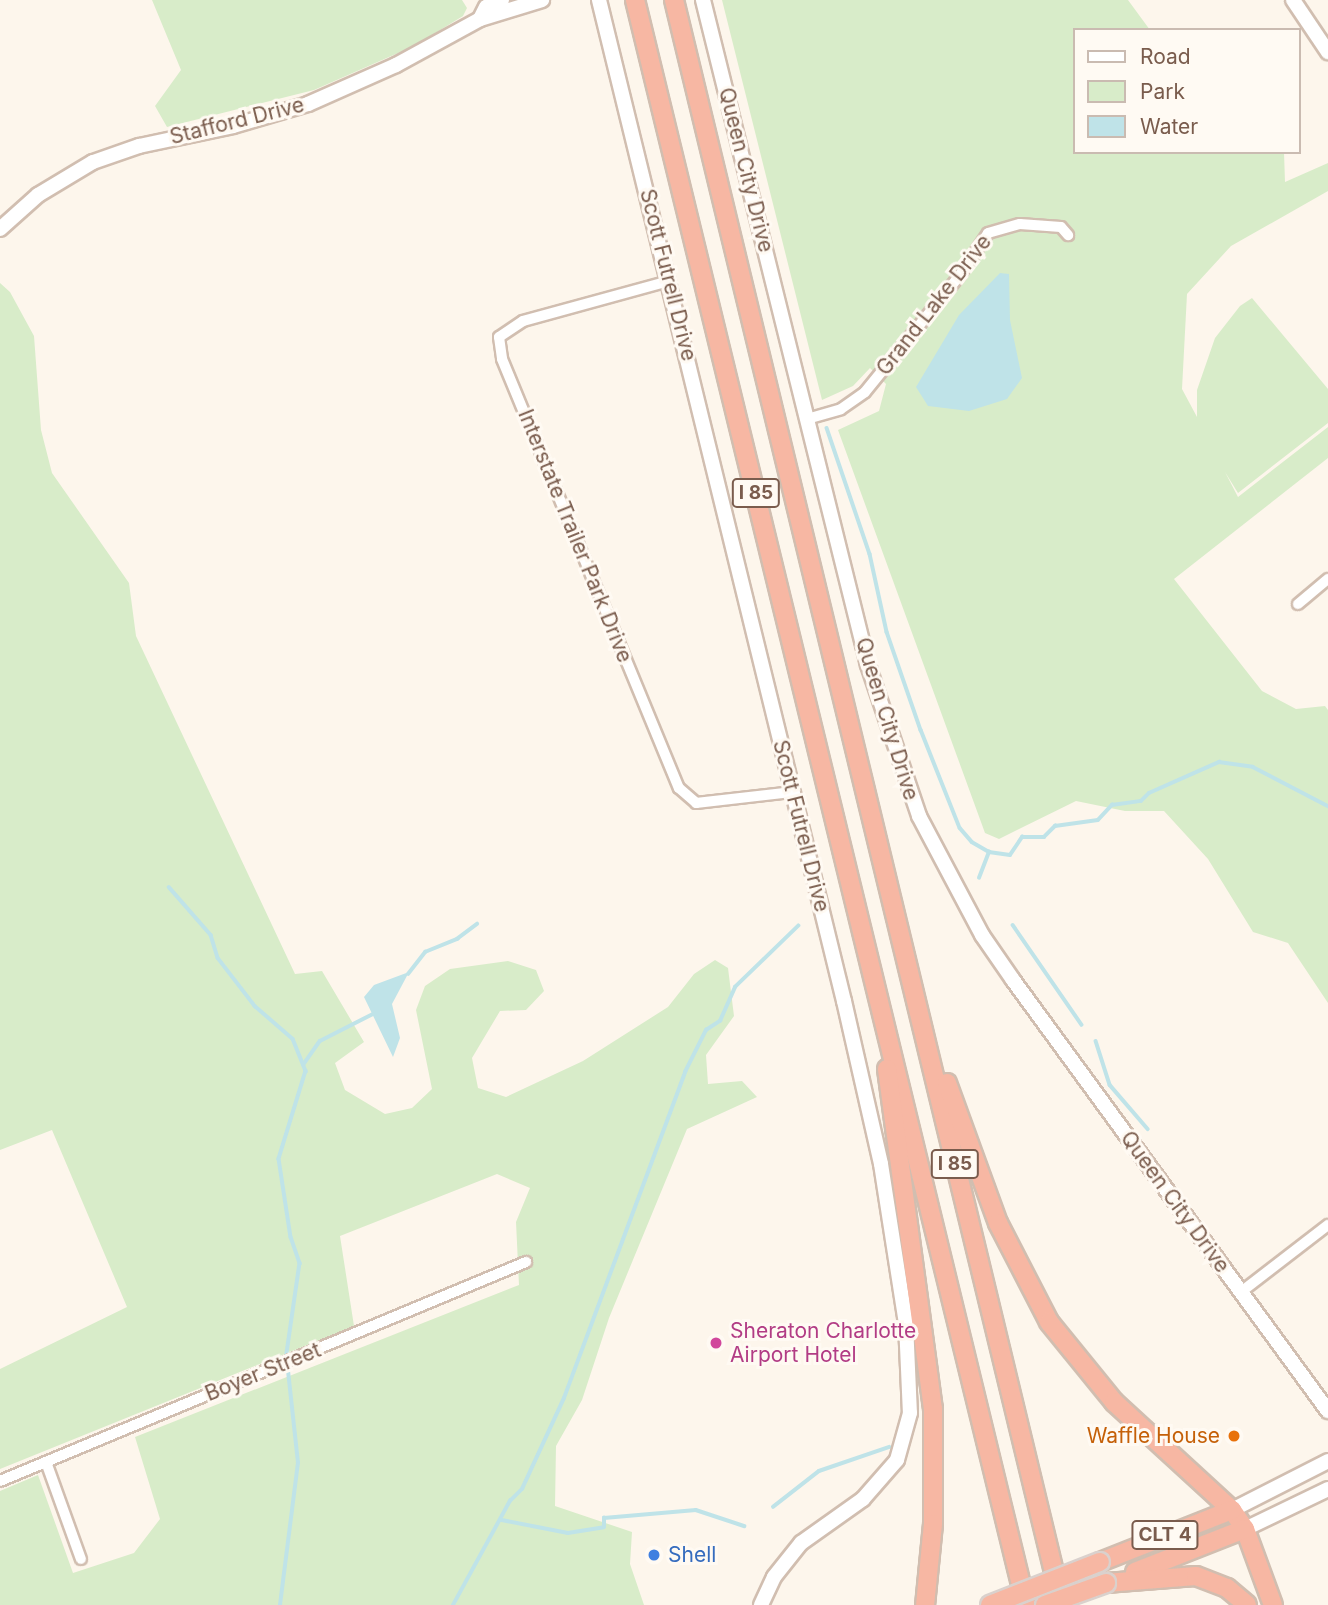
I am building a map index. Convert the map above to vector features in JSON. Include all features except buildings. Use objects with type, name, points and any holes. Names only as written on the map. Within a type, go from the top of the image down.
[{"type":"highway","name":"I 85","points":[[635,0],[1026,1605]]},
{"type":"highway","name":"I 85","points":[[674,0],[1062,1605]]},
{"type":"highway","points":[[901,932],[969,1154],[1035,1299],[1067,1348],[1114,1402],[1232,1510],[1245,1530],[1273,1605]]},
{"type":"highway","points":[[877,986],[931,1383],[933,1524],[925,1579],[925,1605]]},
{"type":"highway","name":"CLT 4","points":[[990,1605],[1232,1510]]},
{"type":"highway","points":[[1045,1605],[1245,1530]]},
{"type":"highway","points":[[1106,1583],[1196,1576],[1227,1588],[1247,1605]]},
{"type":"highway","points":[[913,1605],[925,1579]]},
{"type":"street","name":"Stafford Drive","points":[[480,19],[486,7],[502,0]]},
{"type":"street","name":"Stafford Drive","points":[[0,229],[38,195],[93,162],[139,146],[233,126],[308,104],[396,65],[480,19],[542,0]]},
{"type":"street","name":"Scott Futrell Drive","points":[[599,0],[881,1164],[905,1310],[910,1413],[904,1442],[890,1472],[863,1499],[801,1543],[774,1577],[761,1605]]},
{"type":"street","name":"Queen City Drive","points":[[703,0],[880,709],[902,776],[939,859],[1013,981],[1328,1411]]},
{"type":"street","points":[[1293,0],[1328,52]]},
{"type":"street","name":"Grand Lake Drive","points":[[807,419],[842,409],[865,392],[960,275],[988,233],[1020,224],[1061,227],[1068,235]]},
{"type":"street","name":"Interstate Trailer Park Drive","points":[[669,281],[523,321],[499,337],[502,359],[679,788],[696,803],[793,792]]},
{"type":"street","points":[[1298,604],[1328,579]]},
{"type":"street","points":[[1241,1292],[1328,1225]]},
{"type":"street","name":"Boyer Street","points":[[0,1481],[526,1262]]},
{"type":"street","points":[[1232,1510],[1328,1461]]},
{"type":"street","points":[[46,1462],[81,1559]]},
{"type":"street","points":[[1245,1530],[1328,1489]]},
{"type":"green space","points":[[152,0],[462,0],[467,8],[463,16],[414,46],[314,90],[167,127],[155,106],[181,70]]},
{"type":"green space","points":[[722,0],[1128,0],[1149,28],[1072,28],[1072,154],[1284,154],[1285,182],[1328,163],[1328,191],[1231,246],[1187,294],[1182,389],[1197,417],[1197,390],[1215,338],[1240,306],[1252,298],[1328,389],[1328,423],[1238,493],[1225,472],[1238,497],[1328,427],[1328,458],[1174,579],[1262,691],[1296,709],[1325,706],[1328,710],[1328,1003],[1288,943],[1253,932],[1208,859],[1164,811],[1125,811],[1076,801],[999,839],[985,833],[838,430],[879,411],[886,384],[870,368],[853,386],[822,400]]},
{"type":"green space","points":[[0,283],[10,292],[34,336],[41,430],[52,473],[129,583],[136,636],[295,974],[322,971],[364,1042],[335,1063],[345,1090],[385,1114],[412,1108],[432,1089],[416,1010],[425,986],[450,969],[508,961],[536,970],[544,991],[526,1010],[500,1011],[472,1058],[478,1088],[506,1097],[583,1061],[668,1007],[694,974],[715,960],[728,968],[734,1016],[706,1055],[708,1084],[742,1081],[757,1097],[687,1129],[609,1318],[582,1400],[556,1446],[555,1506],[632,1532],[630,1564],[644,1605],[0,1605],[0,1491],[38,1475],[73,1573],[134,1553],[160,1519],[135,1437],[519,1285],[516,1222],[530,1188],[497,1174],[340,1236],[354,1326],[0,1469],[0,1369],[127,1307],[52,1130],[0,1150]]},
{"type":"water","points":[[1000,273],[1009,274],[1010,320],[1022,378],[1007,399],[969,411],[928,406],[916,387],[959,315]]},
{"type":"water","points":[[409,972],[392,1004],[400,1038],[393,1057],[364,997],[374,985]]},
{"type":"waterway","points":[[827,428],[870,554],[887,632],[921,730],[960,828],[972,842],[989,852],[1010,855],[1022,837],[1044,837],[1055,826],[1098,820],[1112,805],[1141,801],[1149,793],[1219,762],[1253,767],[1328,806]]},
{"type":"waterway","points":[[979,878],[989,852]]},
{"type":"waterway","points":[[169,887],[211,935],[218,958],[255,1006],[293,1039],[306,1071],[279,1159],[291,1237],[300,1263],[287,1353]]},
{"type":"waterway","points":[[408,974],[425,952],[457,939],[477,924]]},
{"type":"waterway","points":[[1013,925],[1082,1025]]},
{"type":"waterway","points":[[453,1605],[510,1501],[522,1489],[564,1398],[685,1072],[706,1030],[720,1021],[735,987],[798,926]]},
{"type":"waterway","points":[[303,1065],[320,1041],[373,1014]]},
{"type":"waterway","points":[[1096,1041],[1110,1085],[1148,1129]]},
{"type":"waterway","points":[[280,1605],[298,1463],[288,1371]]},
{"type":"waterway","points":[[773,1507],[819,1471],[889,1447]]},
{"type":"waterway","points":[[502,1520],[568,1533],[604,1527],[604,1518],[696,1510],[744,1526]]},
{"type":"place","name":"Sheraton Charlotte Airport Hotel","points":[[716,1343]]},
{"type":"place","name":"Waffle House","points":[[1234,1436]]},
{"type":"place","name":"Shell","points":[[654,1555]]}]
